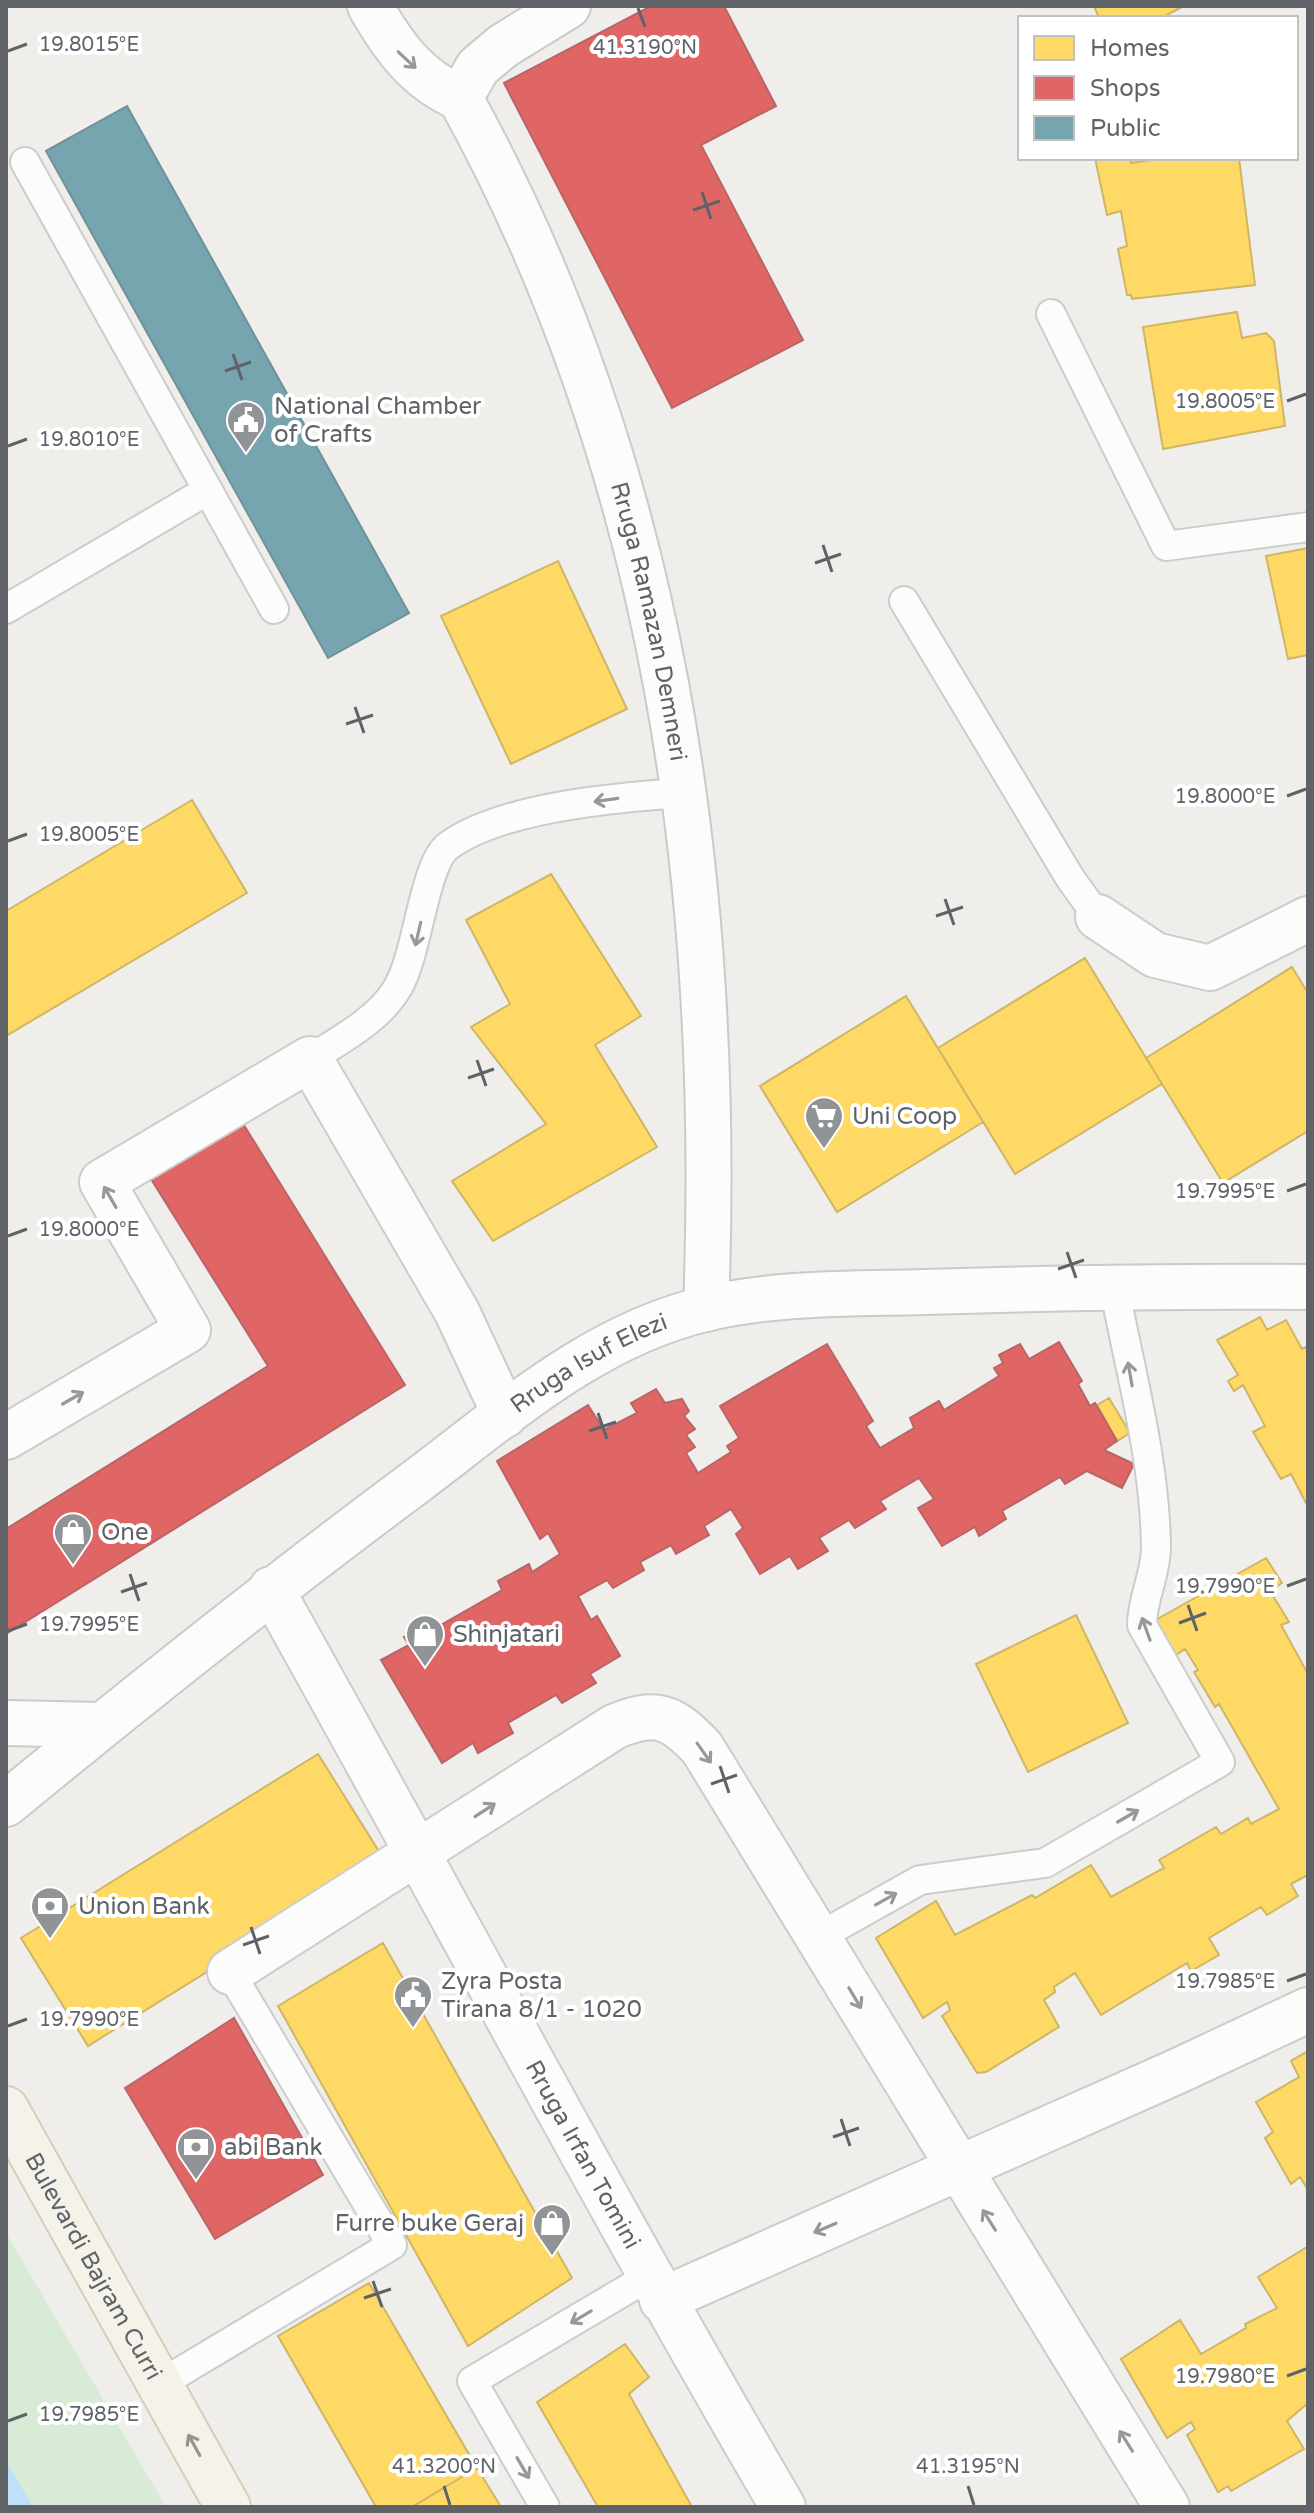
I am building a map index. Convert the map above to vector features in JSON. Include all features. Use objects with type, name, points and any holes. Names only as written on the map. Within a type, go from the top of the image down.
[{"type":"main road","name":"Bulevardi Bajram Curri","points":[[6,2109],[228,2507]]},
{"type":"street","points":[[370,6],[396,51],[435,87],[460,98],[478,67],[503,46],[568,6]]},
{"type":"street","name":"Rruga Ramazan Demneri","points":[[460,98],[526,227],[603,432],[650,595],[669,686],[698,898],[707,1059],[709,1197],[706,1309]]},
{"type":"street","points":[[1098,917],[1155,955],[1210,968],[1308,919]]},
{"type":"street","points":[[6,1437],[188,1330],[102,1182],[310,1059],[457,1312],[505,1415]]},
{"type":"street","name":"Rruga Isuf Elezi","points":[[6,1804],[271,1589],[505,1415],[592,1353],[649,1326],[706,1309],[763,1300],[858,1294],[1114,1286],[1308,1287]]},
{"type":"street","name":"Rruga Irfan Tomini","points":[[271,1589],[419,1852],[655,2289],[783,2507]]},
{"type":"street","points":[[230,1972],[614,1727],[637,1717],[661,1717],[682,1727],[702,1748],[1167,2507]]},
{"type":"street","points":[[6,1723],[102,1725]]},
{"type":"street","points":[[655,2289],[896,2197],[1308,2010]]},
{"type":"lane","points":[[25,162],[274,609]]},
{"type":"lane","points":[[1051,314],[1166,546],[1308,527]]},
{"type":"lane","points":[[6,609],[208,490]]},
{"type":"lane","points":[[904,601],[1070,878],[1098,917]]},
{"type":"lane","points":[[310,1059],[365,1023],[398,989],[415,948],[433,869],[447,846],[509,818],[575,804],[683,793]]},
{"type":"lane","points":[[818,1937],[920,1880],[1045,1863],[1220,1762],[1142,1625],[1142,1604],[1152,1577],[1156,1551],[1153,1501],[1114,1286]]},
{"type":"lane","points":[[160,2384],[392,2245],[230,1972]]},
{"type":"lane","points":[[545,2507],[472,2381],[655,2289]]},
{"type":"green space","points":[[6,2233],[166,2507],[33,2507],[6,2460]]},
{"type":"water","points":[[6,2460],[33,2507],[6,2507]]},
{"type":"building: Homes","points":[[1094,6],[1184,6],[1165,16],[1098,16]]},
{"type":"building: Homes","points":[[1095,160],[1130,160],[1131,163],[1151,160],[1239,160],[1255,285],[1132,299],[1131,295],[1127,295],[1118,249],[1127,246],[1121,211],[1107,215]]},
{"type":"building: Homes","points":[[1237,312],[1242,338],[1266,333],[1274,341],[1285,426],[1163,449],[1143,327]]},
{"type":"building: Homes","points":[[1308,548],[1308,655],[1288,659],[1266,556]]},
{"type":"building: Homes","points":[[558,561],[627,709],[511,764],[441,616]]},
{"type":"building: Homes","points":[[192,800],[247,893],[6,1036],[6,911]]},
{"type":"building: Homes","points":[[551,874],[641,1016],[595,1045],[657,1147],[493,1241],[452,1181],[546,1124],[471,1027],[510,1004],[466,920]]},
{"type":"building: Homes","points":[[1085,958],[1162,1084],[1015,1174],[938,1048]]},
{"type":"building: Homes","points":[[1292,967],[1308,993],[1308,1131],[1223,1183],[1146,1058]]},
{"type":"building: Homes","points":[[906,996],[983,1122],[837,1212],[760,1086]]},
{"type":"building: Homes","points":[[1260,1317],[1267,1330],[1286,1320],[1302,1349],[1308,1346],[1308,1507],[1291,1474],[1281,1479],[1253,1432],[1265,1426],[1243,1385],[1234,1391],[1228,1381],[1238,1375],[1217,1340]]},
{"type":"building: Homes","points":[[1109,1398],[1130,1433],[1117,1441],[1097,1405]]},
{"type":"building: Homes","points":[[1266,1558],[1282,1583],[1270,1591],[1289,1622],[1281,1625],[1308,1674],[1308,1875],[1291,1884],[1298,1896],[1267,1915],[1261,1907],[1209,1938],[1219,1955],[1191,1971],[1187,1963],[1101,2015],[1075,1973],[1054,1987],[1055,1992],[1044,2000],[1059,2027],[986,2072],[977,2073],[942,2016],[950,2010],[947,2002],[923,2018],[876,1938],[936,1901],[955,1935],[1032,1895],[1035,1898],[1091,1865],[1111,1897],[1164,1868],[1159,1860],[1216,1827],[1221,1834],[1248,1818],[1251,1824],[1279,1809],[1219,1704],[1215,1707],[1194,1672],[1198,1670],[1185,1649],[1173,1657],[1152,1622]]},
{"type":"building: Homes","points":[[1076,1615],[1128,1723],[1028,1772],[976,1664]]},
{"type":"building: Homes","points":[[318,1754],[385,1861],[88,2046],[21,1938]]},
{"type":"building: Homes","points":[[383,1943],[572,2278],[468,2346],[278,2006]]},
{"type":"building: Homes","points":[[1308,2051],[1308,2190],[1300,2177],[1291,2184],[1265,2138],[1273,2132],[1256,2102],[1299,2077],[1291,2061]]},
{"type":"building: Homes","points":[[1307,2247],[1308,2403],[1287,2421],[1304,2449],[1231,2491],[1228,2486],[1218,2492],[1187,2435],[1195,2429],[1191,2422],[1167,2438],[1121,2359],[1180,2320],[1201,2354],[1246,2328],[1245,2324],[1277,2308],[1258,2277]]},
{"type":"building: Homes","points":[[369,2283],[477,2468],[412,2507],[376,2507],[278,2336]]},
{"type":"building: Homes","points":[[625,2344],[649,2377],[629,2394],[692,2507],[598,2507],[537,2402]]},
{"type":"building: Homes","points":[[477,2468],[501,2507],[412,2507]]},
{"type":"building: Shops","points":[[651,6],[724,6],[776,106],[701,145],[803,340],[672,408],[504,83]]},
{"type":"building: Shops","points":[[242,1122],[405,1385],[6,1634],[6,1529],[268,1366],[151,1179]]},
{"type":"building: Shops","points":[[1059,1342],[1082,1381],[1078,1384],[1090,1406],[1095,1403],[1117,1441],[1104,1450],[1134,1464],[1122,1488],[1087,1471],[1065,1484],[1060,1477],[1002,1511],[1006,1519],[979,1536],[975,1527],[942,1546],[918,1508],[934,1499],[919,1478],[880,1501],[886,1509],[855,1528],[849,1520],[819,1538],[828,1551],[798,1569],[790,1556],[760,1574],[736,1534],[743,1528],[731,1509],[704,1526],[709,1535],[676,1554],[671,1545],[640,1562],[644,1570],[613,1588],[607,1580],[578,1596],[591,1620],[597,1616],[620,1656],[590,1674],[596,1683],[562,1703],[556,1695],[508,1723],[513,1733],[478,1753],[473,1743],[442,1763],[381,1660],[409,1645],[404,1637],[435,1620],[439,1626],[502,1590],[498,1581],[529,1564],[532,1572],[560,1554],[548,1533],[540,1539],[497,1461],[588,1405],[604,1430],[637,1413],[631,1403],[656,1389],[665,1403],[682,1399],[689,1411],[684,1416],[695,1429],[686,1435],[695,1447],[686,1453],[698,1473],[731,1452],[727,1446],[739,1438],[720,1406],[827,1344],[873,1421],[866,1426],[880,1448],[914,1428],[910,1418],[939,1401],[944,1410],[999,1376],[994,1368],[1003,1363],[999,1355],[1020,1344],[1029,1359]]},
{"type":"building: Shops","points":[[234,2018],[323,2175],[215,2239],[125,2088]]},
{"type":"building: Public","points":[[127,106],[409,613],[328,658],[46,151]]},
{"type":"place","name":"National Chamber of Crafts","points":[[246,454]]},
{"type":"place","name":"Uni Coop","points":[[824,1150]]},
{"type":"place","name":"One","points":[[73,1566]]},
{"type":"place","name":"Shinjatari","points":[[425,1668]]},
{"type":"place","name":"Union Bank","points":[[50,1940]]},
{"type":"place","name":"Zyra Posta Tirana 8/1 - 1020","points":[[413,2029]]},
{"type":"place","name":"abi Bank","points":[[196,2181]]},
{"type":"place","name":"Furre buke Geraj","points":[[552,2257]]}]
